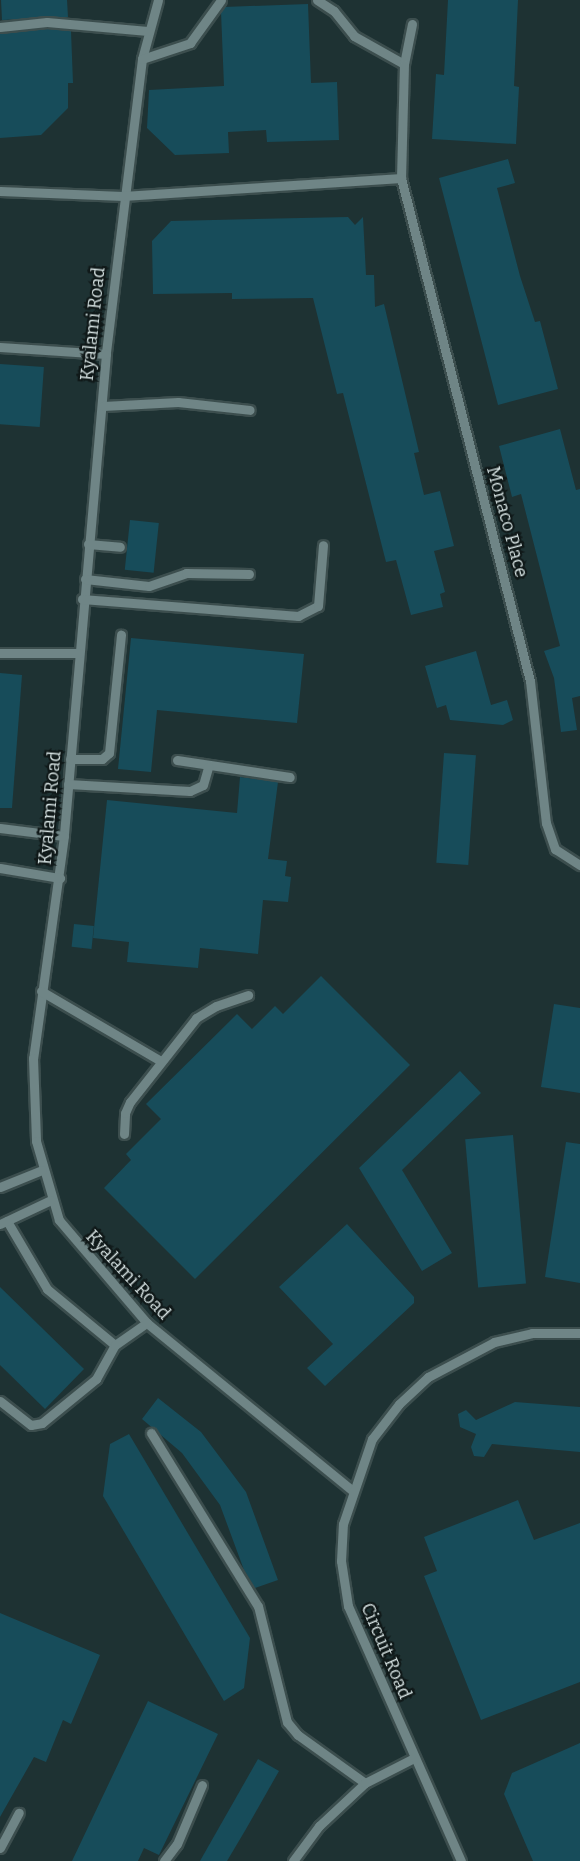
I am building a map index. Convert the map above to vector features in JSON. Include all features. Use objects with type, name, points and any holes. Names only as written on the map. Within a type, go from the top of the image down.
[{"type":"lane","name":"Kyalami Road","points":[[158,0],[141,59],[106,354],[103,406],[82,599],[60,878],[40,991],[33,1058],[36,1141],[51,1200],[69,1235],[147,1323],[352,1490]]},
{"type":"lane","points":[[141,59],[190,43],[221,0]]},
{"type":"lane","points":[[317,0],[334,11],[354,36],[404,64]]},
{"type":"lane","points":[[0,27],[47,22],[148,31]]},
{"type":"lane","name":"Monaco Place","points":[[412,24],[404,64],[401,178],[530,681],[546,823],[555,849],[580,865]]},
{"type":"lane","points":[[0,191],[123,196],[401,178]]},
{"type":"lane","points":[[0,346],[106,354]]},
{"type":"lane","points":[[103,406],[178,402],[250,410]]},
{"type":"lane","points":[[88,544],[120,547]]},
{"type":"lane","points":[[82,599],[298,616],[318,606],[323,545]]},
{"type":"lane","points":[[85,579],[149,586],[186,573],[249,574]]},
{"type":"lane","points":[[70,759],[102,759],[109,753],[121,635]]},
{"type":"lane","points":[[0,653],[79,653]]},
{"type":"lane","points":[[177,760],[208,767],[290,777]]},
{"type":"lane","points":[[68,784],[190,791],[203,785],[208,767]]},
{"type":"lane","points":[[0,828],[64,836]]},
{"type":"lane","points":[[0,868],[60,878]]},
{"type":"lane","points":[[40,991],[161,1061]]},
{"type":"lane","points":[[124,1134],[125,1113],[130,1102],[196,1018],[216,1006],[248,995]]},
{"type":"lane","points":[[0,1187],[42,1170]]},
{"type":"lane","points":[[51,1200],[4,1223],[46,1289],[115,1344]]},
{"type":"lane","points":[[0,1401],[30,1425],[42,1423],[96,1379],[115,1344],[147,1323]]},
{"type":"lane","name":"Circuit Road","points":[[461,1861],[348,1606],[342,1561],[343,1524],[352,1490],[372,1439],[399,1404],[428,1377],[494,1342],[532,1333],[580,1333]]},
{"type":"lane","points":[[151,1433],[258,1606],[287,1722],[298,1735],[365,1783]]},
{"type":"lane","points":[[292,1861],[319,1826],[365,1783],[414,1758]]},
{"type":"lane","points":[[164,1861],[177,1844],[202,1785]]},
{"type":"lane","points":[[0,1848],[20,1813]]},
{"type":"building","points":[[1,0],[67,0],[68,17],[2,20]]},
{"type":"building","points":[[448,0],[518,0],[514,86],[519,87],[516,144],[432,139],[436,74],[444,75]]},
{"type":"building","points":[[308,4],[311,83],[337,82],[339,140],[267,142],[266,130],[228,132],[229,153],[175,155],[147,128],[149,90],[224,86],[221,12],[224,7]]},
{"type":"building","points":[[47,29],[71,31],[73,83],[68,83],[68,108],[41,135],[0,138],[0,34]]},
{"type":"building","points":[[508,159],[515,183],[497,188],[520,276],[535,322],[540,321],[558,389],[498,405],[439,178]]},
{"type":"building","points":[[348,217],[355,225],[363,217],[366,275],[374,275],[375,307],[384,304],[419,452],[414,453],[424,495],[440,491],[454,546],[434,551],[445,592],[440,594],[443,607],[411,615],[396,560],[386,562],[343,393],[337,394],[313,298],[232,299],[232,293],[153,294],[152,241],[171,221]]},
{"type":"building","points":[[0,364],[44,367],[40,427],[0,424]]},
{"type":"building","points":[[560,429],[576,490],[580,489],[580,696],[572,698],[577,730],[561,732],[554,678],[544,651],[560,646],[521,494],[512,497],[499,446]]},
{"type":"building","points":[[130,520],[159,523],[154,573],[125,570]]},
{"type":"building","points":[[131,638],[304,654],[297,723],[157,710],[151,772],[118,769]]},
{"type":"building","points":[[476,651],[491,705],[507,700],[513,720],[503,725],[450,720],[446,705],[437,708],[425,666]]},
{"type":"building","points":[[0,673],[22,675],[12,808],[0,808]]},
{"type":"building","points":[[444,753],[476,755],[468,865],[436,863]]},
{"type":"building","points":[[240,777],[278,782],[268,859],[287,861],[285,876],[291,877],[288,902],[263,900],[258,954],[200,948],[198,968],[127,962],[129,942],[93,938],[107,800],[237,813]]},
{"type":"building","points":[[74,924],[94,926],[91,949],[72,947]]},
{"type":"building","points":[[321,976],[410,1065],[195,1279],[104,1188],[131,1160],[126,1154],[161,1119],[146,1104],[237,1014],[252,1029],[275,1006],[283,1014]]},
{"type":"building","points":[[554,1004],[580,1008],[580,1093],[541,1087]]},
{"type":"building","points":[[460,1071],[481,1093],[402,1170],[452,1253],[422,1271],[359,1168]]},
{"type":"building","points":[[513,1135],[526,1283],[478,1288],[465,1139]]},
{"type":"building","points":[[566,1142],[580,1144],[580,1283],[545,1277]]},
{"type":"building","points":[[347,1224],[414,1297],[414,1303],[325,1386],[307,1368],[333,1344],[279,1287]]},
{"type":"building","points":[[0,1287],[84,1369],[45,1409],[0,1365]]},
{"type":"building","points":[[158,1398],[201,1432],[246,1492],[278,1580],[255,1588],[244,1570],[220,1505],[182,1453],[142,1419]]},
{"type":"building","points":[[515,1402],[580,1407],[580,1452],[492,1444],[484,1457],[474,1456],[471,1447],[476,1434],[460,1427],[458,1414],[466,1410],[476,1420]]},
{"type":"building","points":[[129,1434],[250,1638],[244,1688],[224,1701],[103,1496],[110,1444]]},
{"type":"building","points":[[518,1500],[534,1540],[580,1523],[580,1682],[481,1720],[424,1576],[437,1571],[424,1537]]},
{"type":"building","points":[[0,1613],[100,1655],[71,1724],[63,1720],[46,1762],[34,1757],[0,1817]]},
{"type":"building","points":[[148,1701],[218,1734],[159,1855],[144,1848],[138,1861],[72,1861]]},
{"type":"building","points":[[580,1743],[580,1861],[533,1861],[504,1794],[512,1773]]},
{"type":"building","points":[[258,1759],[279,1771],[227,1861],[200,1861]]}]
